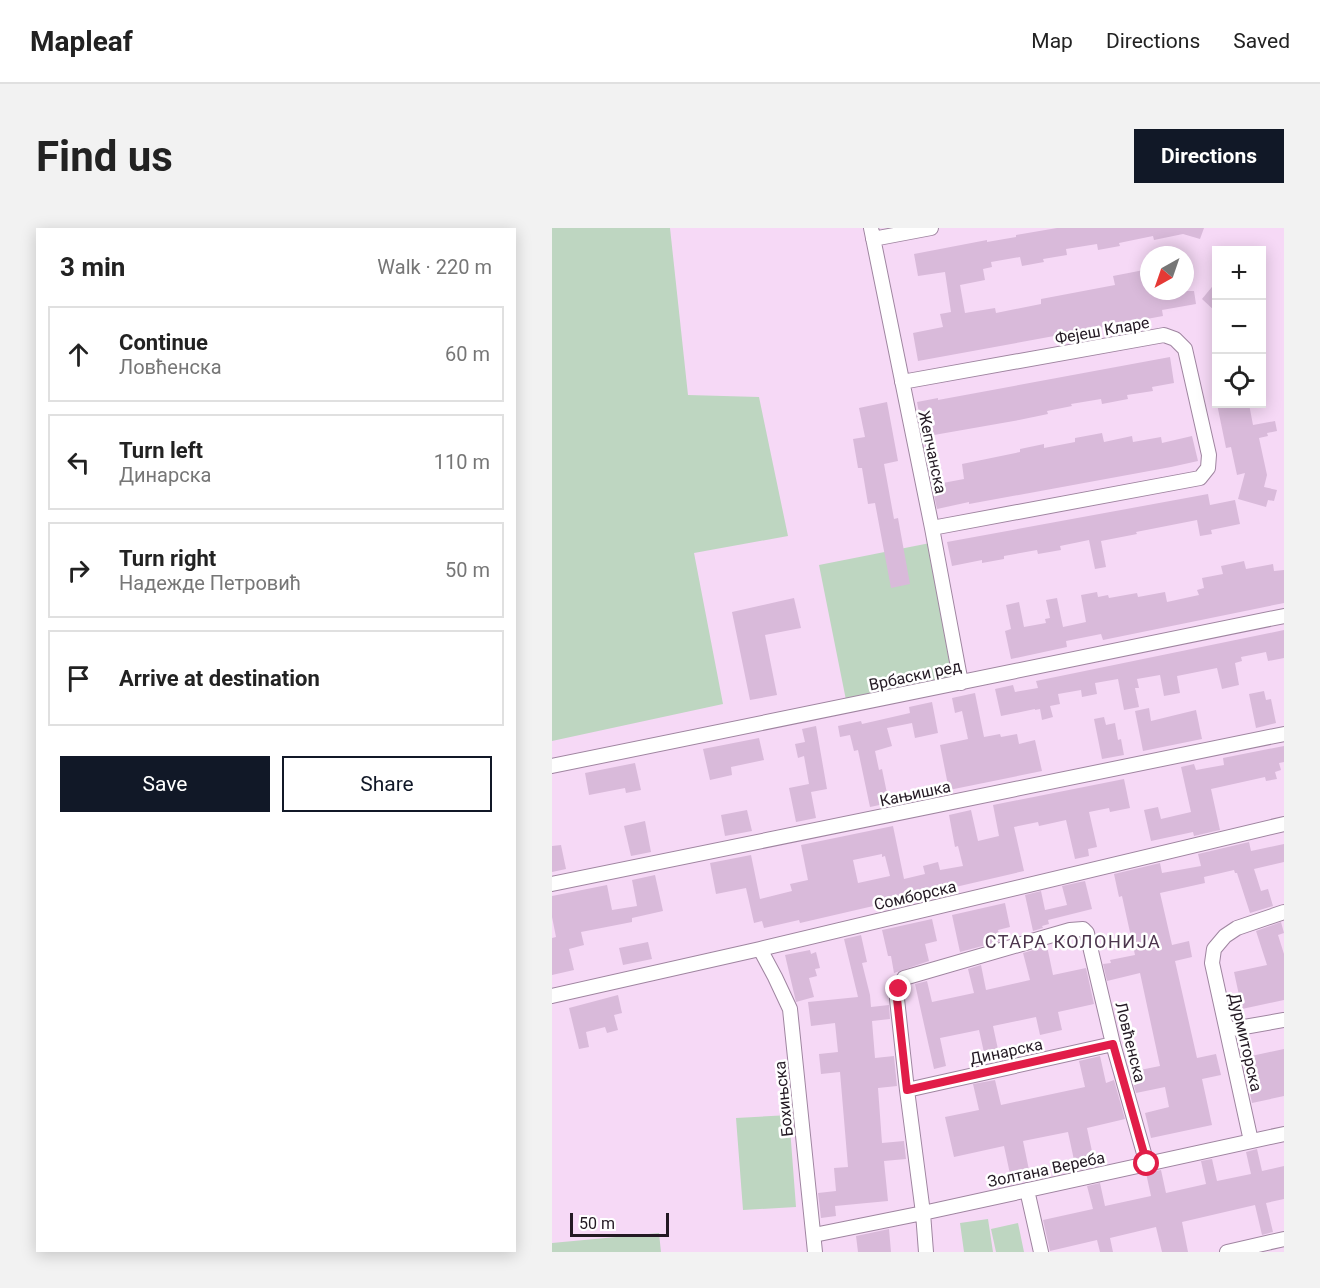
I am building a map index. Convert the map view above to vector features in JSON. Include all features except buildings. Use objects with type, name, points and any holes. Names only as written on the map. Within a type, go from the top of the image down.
[{"type":"street","points":[[872,233],[931,228]]},
{"type":"street","name":"Жепчанска","points":[[872,233],[961,683]]},
{"type":"street","name":"Фејеш Кларе","points":[[902,382],[1164,335],[1175,339],[1185,349],[1209,455],[1208,468],[1200,478],[932,528]]},
{"type":"street","name":"Врбаски ред","points":[[552,766],[1284,616]]},
{"type":"street","name":"Кањишка","points":[[552,884],[1284,734]]},
{"type":"street","name":"Сомборска","points":[[552,996],[760,949],[1284,824]]},
{"type":"street","name":"Дурмиторска","points":[[1251,1141],[1212,963],[1214,949],[1225,936],[1237,928],[1284,912]]},
{"type":"street","name":"Ловћенска","points":[[907,1090],[897,999],[904,978],[1070,930],[1083,929],[1087,933],[1113,1044],[1147,1164]]},
{"type":"street","name":"Бохињска","points":[[760,949],[790,1009],[815,1252]]},
{"type":"street","points":[[1227,1030],[1284,1020]]},
{"type":"street","name":"Динарска","points":[[907,1090],[1113,1044]]},
{"type":"street","points":[[907,1090],[926,1252]]},
{"type":"street","name":"Золтана Вереба","points":[[814,1235],[1284,1134]]},
{"type":"street","points":[[1027,1190],[1041,1252]]},
{"type":"street","points":[[1227,1252],[1284,1239]]},
{"type":"green space","points":[[552,228],[670,228],[688,395],[759,397],[788,536],[694,553],[723,704],[552,741]]},
{"type":"green space","points":[[930,543],[958,678],[846,700],[819,565]]},
{"type":"green space","points":[[789,1115],[796,1207],[743,1210],[736,1118]]},
{"type":"green space","points":[[988,1219],[993,1252],[964,1252],[960,1223]]},
{"type":"green space","points":[[1018,1223],[1024,1252],[996,1252],[991,1229]]},
{"type":"green space","points":[[659,1233],[661,1252],[552,1252],[552,1243]]},
{"type":"district","name":"СТАРА КОЛОНИЈА","points":[[1073,942]]},
{"type":"route","points":[[899,989],[897,999],[907,1090],[1113,1044],[1147,1164]]}]
